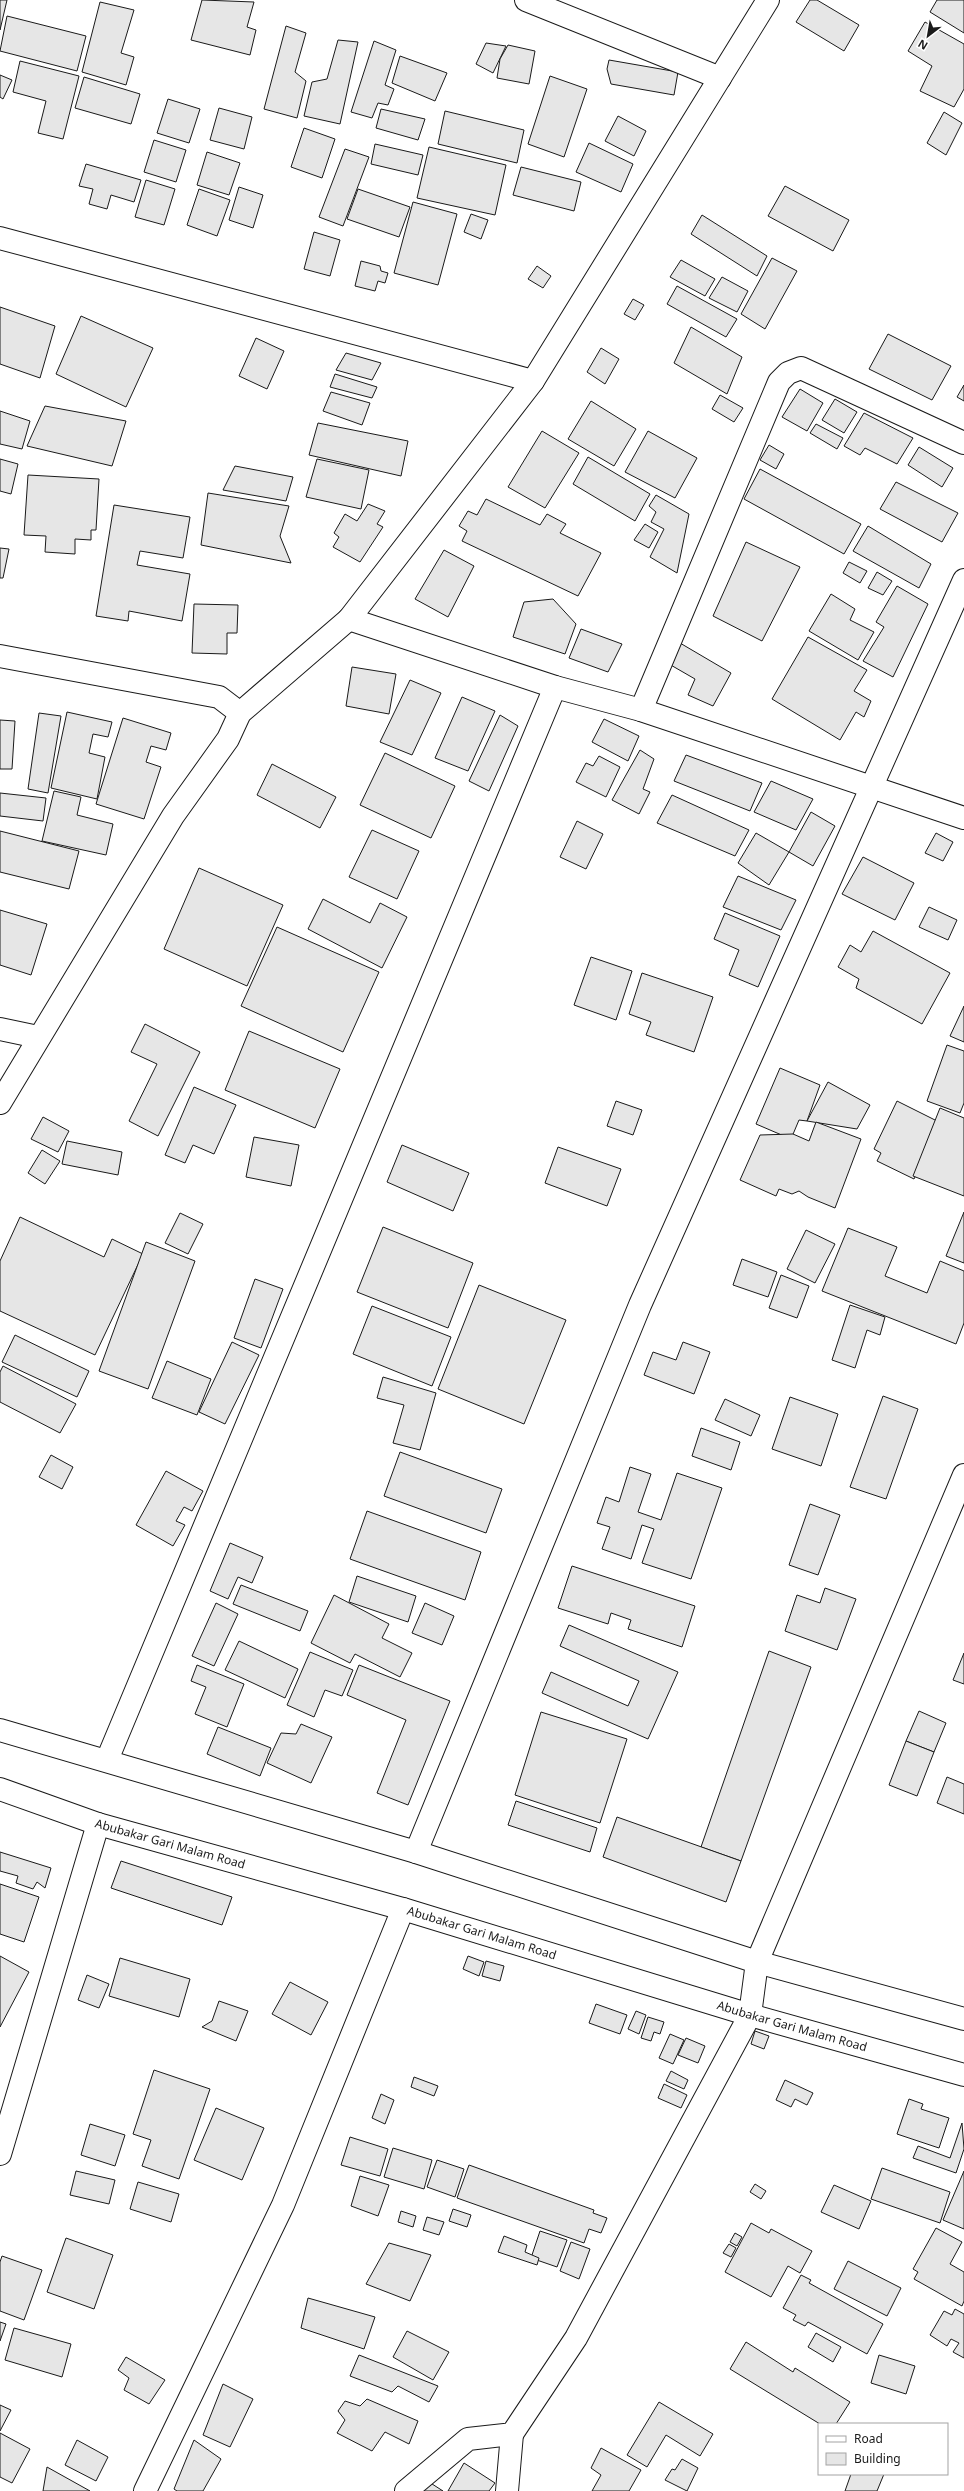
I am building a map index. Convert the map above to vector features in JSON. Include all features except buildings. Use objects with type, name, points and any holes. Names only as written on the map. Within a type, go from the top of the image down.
[{"type":"street","points":[[526,0],[720,78]]},
{"type":"street","points":[[0,1103],[38,1037],[173,816],[228,739],[240,713],[349,619],[533,381],[720,78],[759,3]]},
{"type":"street","points":[[0,238],[533,381]]},
{"type":"street","points":[[641,710],[779,382],[788,373],[801,368],[964,443]]},
{"type":"street","points":[[416,1852],[640,1305],[873,788],[964,580]]},
{"type":"street","points":[[349,619],[555,686],[641,710],[964,818]]},
{"type":"street","points":[[0,656],[219,697],[240,713]]},
{"type":"street","points":[[107,1760],[555,686]]},
{"type":"street","points":[[0,1029],[38,1037]]},
{"type":"street","points":[[507,2491],[512,2434],[576,2338],[750,2015],[757,1962],[964,1474]]},
{"type":"street","points":[[0,1730],[107,1760],[416,1852],[757,1962],[964,2019]]},
{"type":"street","name":"Abubakar Gari Malam Road","points":[[0,1789],[98,1824],[403,1909],[750,2015],[964,2075]]},
{"type":"street","points":[[0,2154],[98,1824]]},
{"type":"street","points":[[145,2491],[283,2205],[403,1909]]},
{"type":"street","points":[[406,2491],[468,2439],[512,2434]]}]
